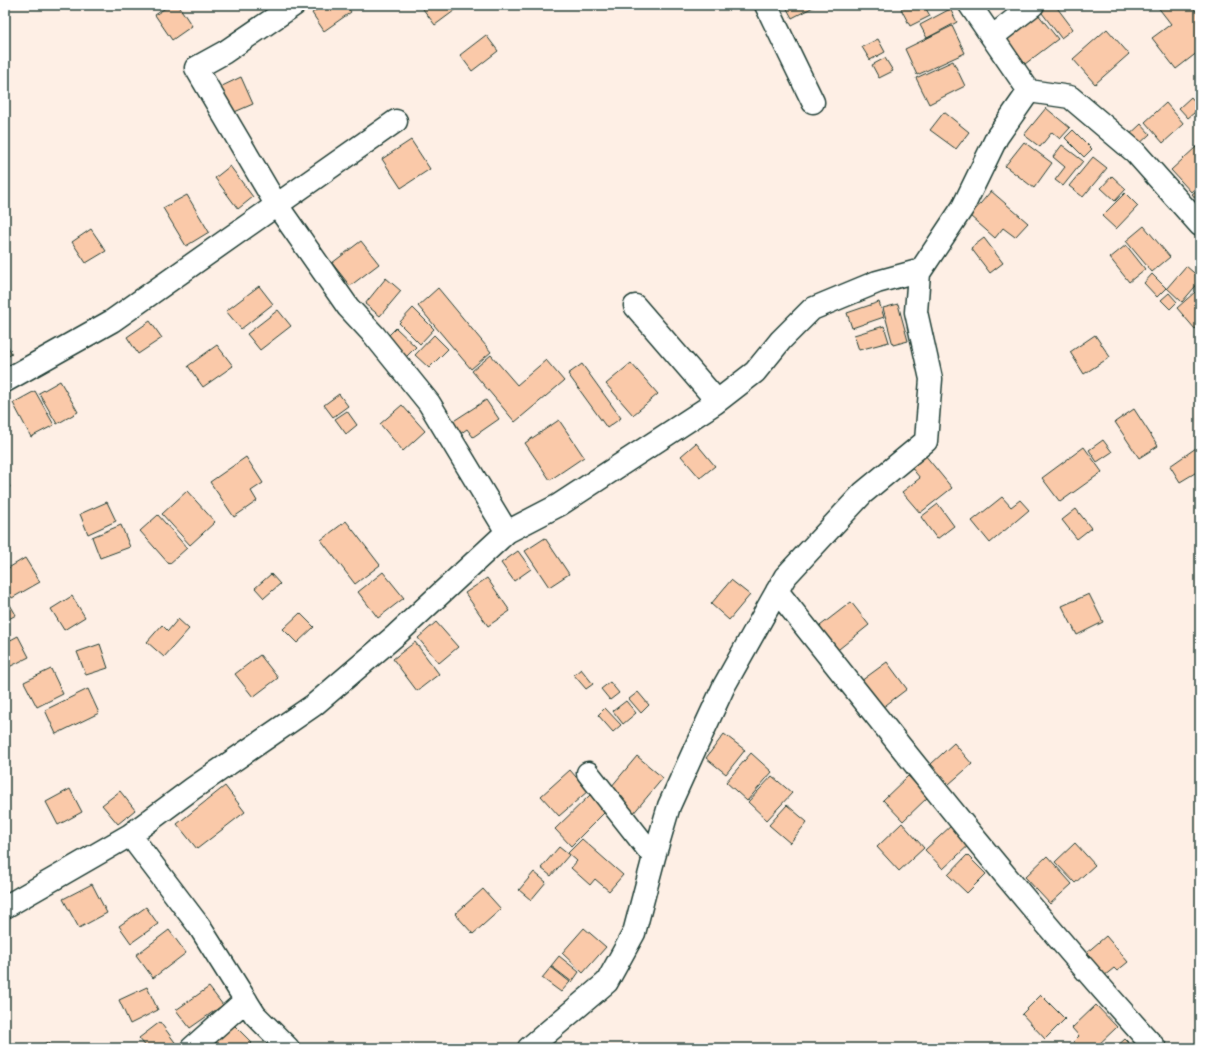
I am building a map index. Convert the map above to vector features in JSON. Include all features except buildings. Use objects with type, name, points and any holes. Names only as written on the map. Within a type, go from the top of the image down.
[{"type":"street","points":[[294,5],[225,52],[196,68],[276,204],[348,307],[374,335],[429,403],[508,532]]},
{"type":"street","points":[[766,5],[813,102]]},
{"type":"street","points":[[970,5],[1029,91],[1070,97],[1135,152],[1200,225]]},
{"type":"street","points":[[992,37],[1033,5]]},
{"type":"street","points":[[529,1048],[607,982],[634,933],[669,806],[724,686],[785,577],[863,493],[926,441],[931,379],[916,312],[919,273],[964,208],[997,137],[1029,91]]},
{"type":"street","points":[[5,381],[112,320],[396,121]]},
{"type":"street","points":[[5,907],[130,835],[192,789],[314,706],[396,635],[508,532],[560,505],[715,403],[755,372],[781,340],[812,308],[877,282],[921,270]]},
{"type":"street","points":[[635,306],[711,394],[715,403]]},
{"type":"street","points":[[777,591],[896,742],[1106,994],[1155,1048]]},
{"type":"street","points":[[588,773],[654,857]]},
{"type":"street","points":[[130,835],[199,926],[255,1015],[288,1048]]},
{"type":"street","points":[[192,1048],[246,1000]]}]
